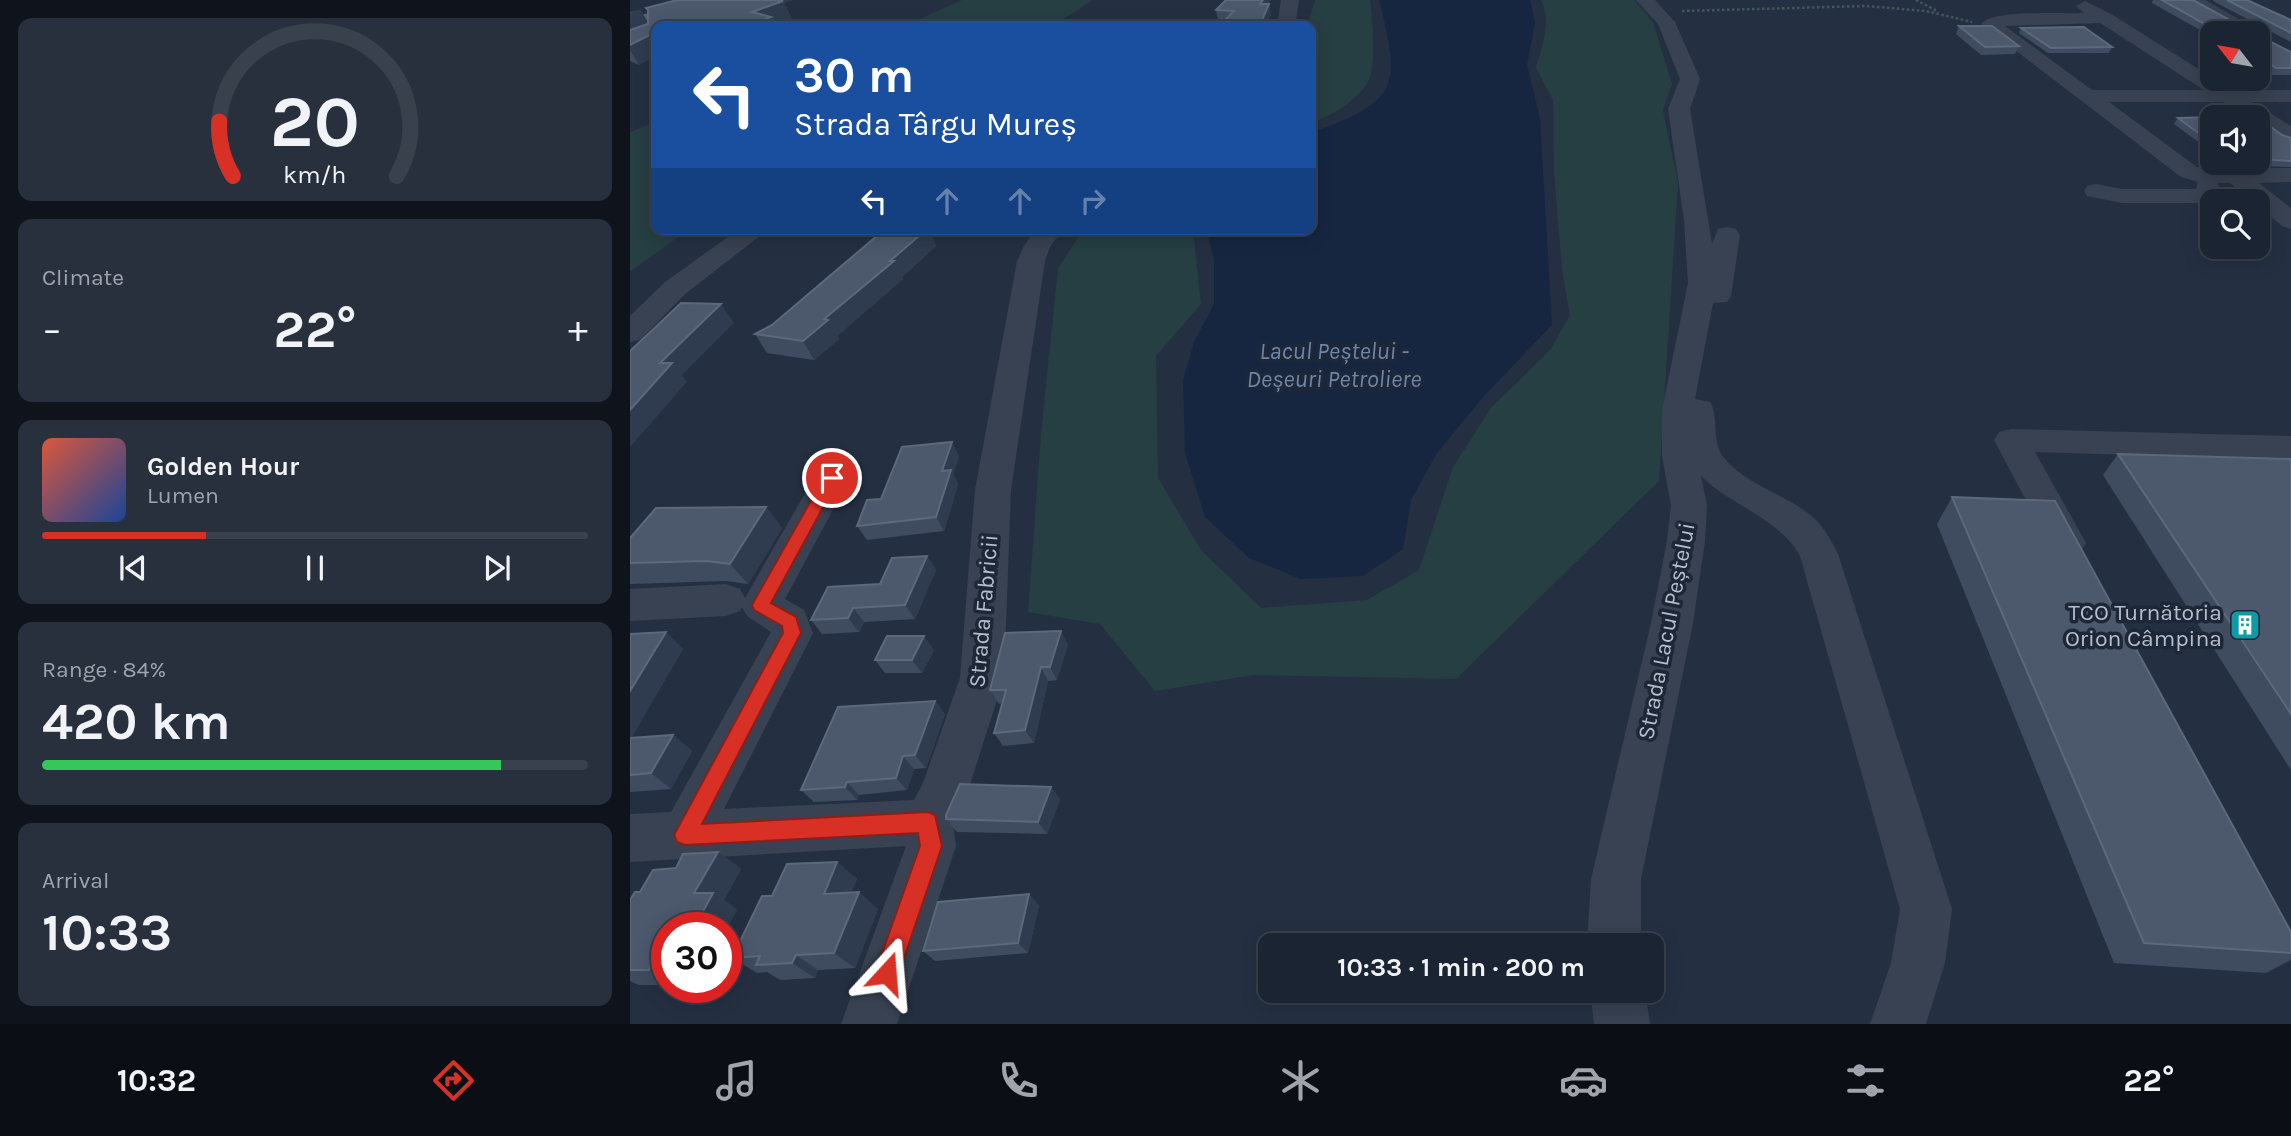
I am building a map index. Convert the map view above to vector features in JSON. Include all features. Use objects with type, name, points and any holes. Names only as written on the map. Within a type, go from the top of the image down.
[{"type":"main road","points":[[630,24],[719,0]]},
{"type":"street","points":[[1287,21],[1290,0]]},
{"type":"street","points":[[2075,0],[2291,136]]},
{"type":"street","points":[[2192,0],[2231,21]]},
{"type":"street","name":"Strada Lacul Peștelui","points":[[1614,933],[1616,879],[1672,623],[1686,541],[1689,505],[1679,456],[1678,410],[1702,283],[1697,220],[1679,109],[1690,79],[1653,7]]},
{"type":"street","points":[[2105,18],[1991,22],[1994,27],[2182,169],[2200,174]]},
{"type":"street","points":[[630,44],[651,36]]},
{"type":"street","points":[[2088,96],[2291,96]]},
{"type":"street","points":[[2096,191],[2122,196],[2214,196],[2196,174]]},
{"type":"street","points":[[2235,175],[2291,221]]},
{"type":"street","points":[[2270,175],[2291,175]]},
{"type":"street","points":[[630,333],[675,288],[748,235]]},
{"type":"street","name":"Strada Fabricii","points":[[869,1024],[931,846],[928,822],[944,791],[982,678],[993,490],[1031,261],[1045,235]]},
{"type":"street","points":[[1727,235],[1697,418],[1699,447],[1718,475],[1802,528],[1819,554],[1926,909],[1918,963],[1898,1024]]},
{"type":"street","points":[[2083,573],[2011,440],[2291,448]]},
{"type":"street","points":[[685,835],[792,633],[790,622],[761,605],[832,478]]},
{"type":"street","points":[[635,612],[726,600]]},
{"type":"street","points":[[630,838],[928,822]]},
{"type":"street","points":[[1619,1003],[1622,1024]]},
{"type":"path","points":[[1916,0],[1941,13]]},
{"type":"path","points":[[1653,7],[1853,6],[1941,13],[1994,27]]},
{"type":"green space","points":[[962,0],[1093,0],[1060,21],[915,21]]},
{"type":"green space","points":[[1315,0],[1370,0],[1373,54],[1368,82],[1342,107],[1316,122],[1316,21],[1309,21]]},
{"type":"green space","points":[[1541,0],[1634,0],[1653,22],[1672,84],[1663,110],[1678,183],[1659,481],[1456,679],[1253,675],[1155,691],[1100,624],[1028,612],[1041,434],[1058,268],[1080,235],[1194,235],[1201,304],[1156,356],[1158,478],[1201,550],[1261,608],[1367,600],[1419,570],[1453,467],[1491,408],[1550,350],[1570,315],[1562,270],[1554,171],[1553,100],[1536,68],[1546,25]]},
{"type":"green space","points":[[651,124],[651,235],[681,235],[630,272],[630,132]]},
{"type":"water","name":"Lacul Peștelui - Deșeuri Petroliere","points":[[1379,0],[1530,0],[1535,23],[1527,65],[1540,118],[1552,325],[1484,396],[1437,453],[1411,500],[1403,549],[1363,576],[1301,579],[1249,558],[1205,517],[1185,453],[1183,380],[1194,342],[1214,304],[1214,259],[1208,235],[1316,235],[1316,131],[1362,111],[1377,100],[1386,88],[1390,72],[1390,53]]},
{"type":"building","points":[[677,0],[783,1],[752,12],[771,17],[759,21],[651,21],[651,34],[630,45],[630,30],[648,24],[646,8]]},
{"type":"building","points":[[1226,0],[1263,0],[1260,4],[1269,4],[1262,20],[1270,20],[1224,21],[1234,11],[1216,10]]},
{"type":"building","points":[[2162,0],[2193,0],[2231,21],[2200,21]]},
{"type":"building","points":[[2227,0],[2247,0],[2291,20],[2291,33]]},
{"type":"building","points":[[1959,26],[1992,26],[2019,46],[1985,47]]},
{"type":"building","points":[[2084,27],[2112,47],[2051,48],[2021,28]]},
{"type":"building","points":[[2270,42],[2291,52],[2291,68],[2276,68],[2270,64]]},
{"type":"building","points":[[2200,117],[2200,134],[2178,118]]},
{"type":"building","points":[[2270,126],[2291,138],[2291,161],[2270,160]]},
{"type":"building","points":[[878,235],[920,235],[890,261],[894,261],[824,319],[828,320],[803,341],[755,334],[772,325]]},
{"type":"building","points":[[681,303],[721,304],[660,363],[672,363],[630,410],[630,351]]},
{"type":"building","points":[[952,442],[942,471],[951,470],[936,517],[857,526],[867,500],[881,499],[902,447]]},
{"type":"building","name":"TCO Turnătoria Orion Câmpina","points":[[2118,454],[2291,459],[2291,714]]},
{"type":"building","points":[[1952,497],[2055,501],[2291,932],[2291,953],[2144,943]]},
{"type":"building","points":[[766,507],[730,564],[707,561],[630,563],[630,538],[656,508]]},
{"type":"building","points":[[927,556],[905,605],[853,608],[848,618],[811,620],[828,587],[880,584],[892,558]]},
{"type":"building","points":[[1061,631],[1050,667],[1041,667],[1025,730],[994,733],[1006,690],[990,690],[1005,633]]},
{"type":"building","points":[[666,632],[630,691],[630,634]]},
{"type":"building","points":[[887,636],[924,636],[912,660],[875,660]]},
{"type":"building","points":[[935,701],[915,755],[903,756],[896,778],[847,782],[845,787],[801,790],[838,707]]},
{"type":"building","points":[[673,735],[651,773],[630,775],[630,738]]},
{"type":"building","points":[[960,784],[1051,787],[1038,822],[946,819]]},
{"type":"building","points":[[718,852],[694,893],[713,893],[703,912],[651,912],[651,966],[649,970],[630,970],[630,900],[635,892],[640,892],[653,870],[676,868],[683,854]]},
{"type":"building","points":[[837,862],[824,894],[859,892],[834,953],[796,955],[792,963],[756,965],[760,956],[742,957],[742,937],[762,896],[772,896],[787,864]]},
{"type":"building","points":[[1029,894],[1018,943],[923,951],[938,902]]},
{"type":"place","name":"TCO Turnătoria Orion Câmpina","points":[[2245,625]]},
{"type":"route","points":[[832,478],[761,605],[790,622],[792,633],[685,835],[928,822],[931,846],[887,973]]}]
